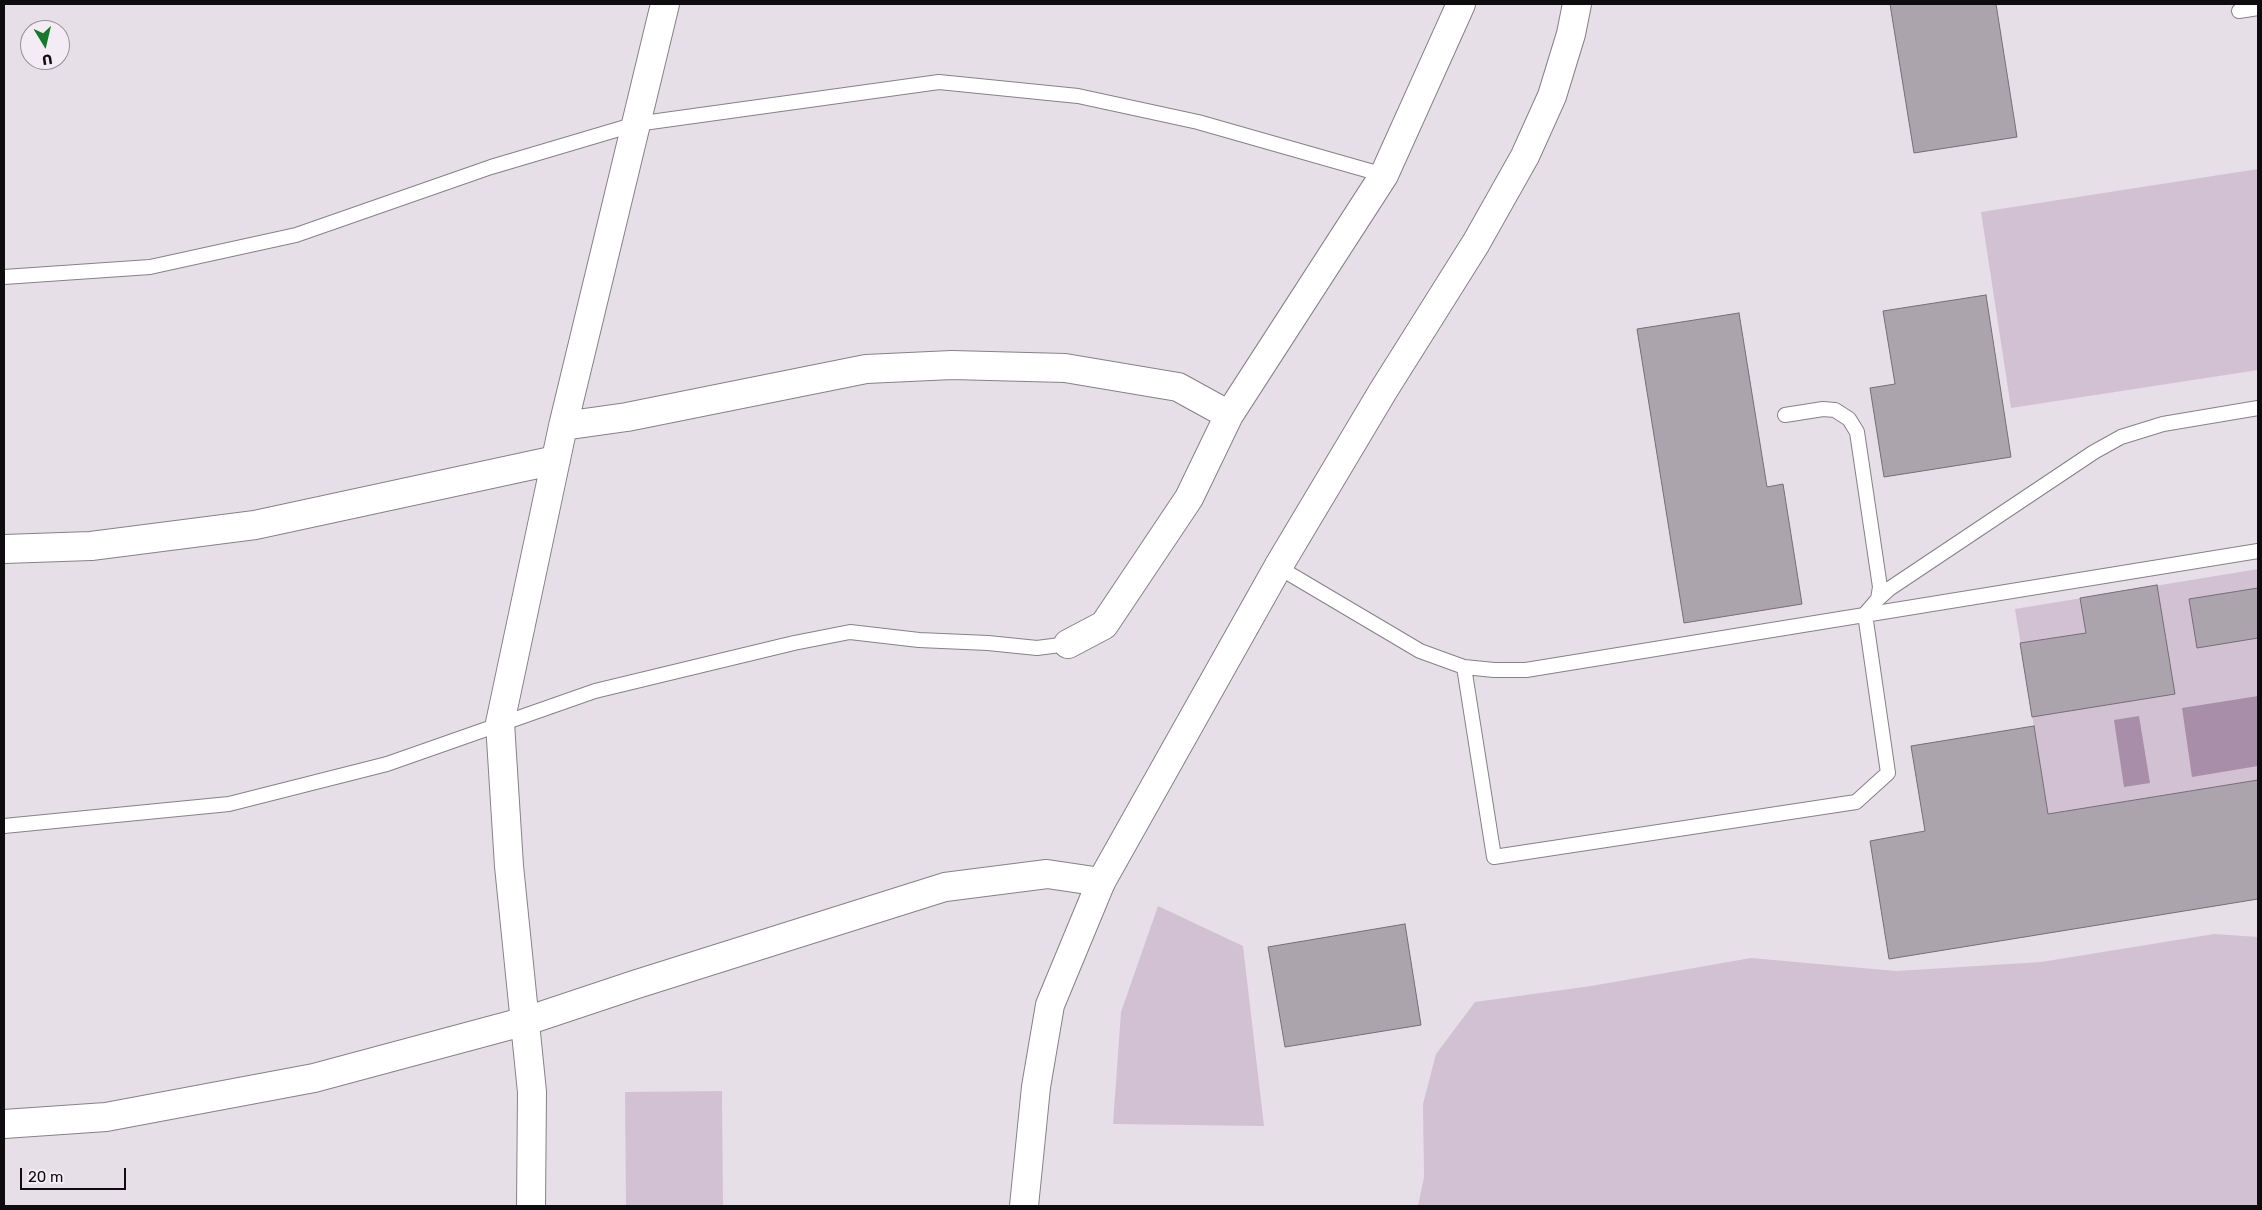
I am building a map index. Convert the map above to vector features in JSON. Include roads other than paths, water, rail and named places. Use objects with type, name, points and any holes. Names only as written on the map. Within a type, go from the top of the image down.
[{"type":"street","points":[[531,1206],[532,1092],[508,866],[500,723],[563,426],[665,4]]},
{"type":"street","points":[[1068,644],[1104,625],[1189,498],[1229,415],[1384,174],[1461,4]]},
{"type":"street","points":[[1024,1206],[1036,1088],[1050,1005],[1101,882],[1278,567],[1383,391],[1476,243],[1525,156],[1552,96],[1571,34],[1577,4]]},
{"type":"street","points":[[563,426],[627,417],[866,370],[952,365],[1065,368],[1178,386],[1229,415]]},
{"type":"street","points":[[4,549],[92,546],[256,525],[556,460]]},
{"type":"street","points":[[4,1124],[106,1116],[314,1078],[526,1022],[637,984],[945,887],[1047,874],[1101,882]]},
{"type":"lane","points":[[2239,11],[2258,8]]},
{"type":"lane","points":[[4,277],[150,267],[296,235],[491,167],[636,124],[939,82],[1087,98],[1198,122],[1384,174]]},
{"type":"lane","points":[[1464,667],[1494,857],[1856,802],[1888,773],[1865,614],[1878,599],[1889,589],[2086,457],[2121,437],[2163,424],[2258,408]]},
{"type":"lane","points":[[1785,414],[1835,410],[1849,419],[1857,432],[1880,587],[1878,599]]},
{"type":"lane","points":[[1278,567],[1406,643],[1464,667],[1494,670],[1526,670],[2258,551]]},
{"type":"lane","points":[[4,826],[229,804],[387,764],[595,691],[850,632],[920,640],[988,643],[1037,648],[1068,644]]}]
